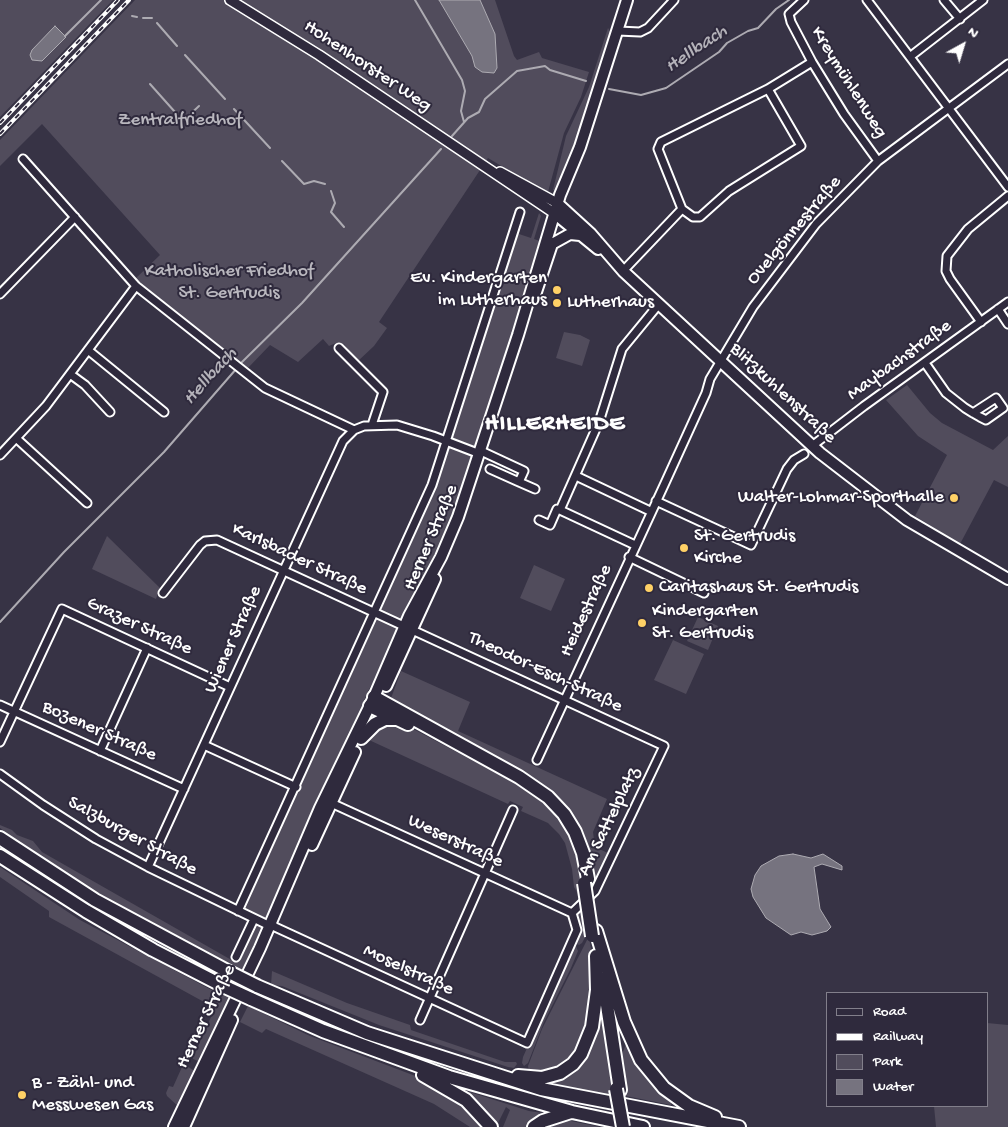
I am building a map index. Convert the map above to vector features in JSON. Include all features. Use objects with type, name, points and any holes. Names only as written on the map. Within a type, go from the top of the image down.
[{"type":"highway","points":[[375,703],[402,722],[514,780],[548,804],[563,822],[572,837],[586,881]]},
{"type":"highway","points":[[375,703],[518,777],[548,797],[564,814],[575,832],[583,853],[618,1090]]},
{"type":"highway","points":[[362,738],[374,724],[386,719],[402,722]]},
{"type":"highway","points":[[0,838],[95,900],[231,973],[367,1033],[541,1089],[739,1127]]},
{"type":"highway","points":[[0,856],[86,911],[153,950],[225,987],[323,1031],[449,1077],[572,1112],[643,1127]]},
{"type":"highway","points":[[477,1069],[528,1078],[542,1078],[560,1073],[573,1064],[584,1049],[592,1027],[597,990],[594,933]]},
{"type":"highway","points":[[594,933],[631,1042],[652,1076],[664,1088],[689,1106],[744,1127]]},
{"type":"highway","points":[[596,956],[624,1127]]},
{"type":"highway","points":[[386,1055],[406,1069],[432,1078],[466,1100],[491,1127]]},
{"type":"highway","points":[[534,1127],[544,1121],[572,1112]]},
{"type":"main road","name":"Herner Straße","points":[[184,1127],[328,801],[375,703],[407,629],[459,526],[558,210],[627,0]]},
{"type":"main road","name":"Herner Straße","points":[[481,452],[552,244],[558,210]]},
{"type":"main road","points":[[558,210],[581,236],[624,271]]},
{"type":"main road","name":"Blitzkuhlenstraße","points":[[558,210],[591,234],[624,271],[812,446],[907,520],[1008,579]]},
{"type":"main road","points":[[552,244],[562,236],[570,234],[581,236]]},
{"type":"main road","name":"Herner Straße","points":[[328,801],[362,738],[375,703]]},
{"type":"main road","name":"Herner Straße","points":[[174,1127],[272,925]]},
{"type":"street","name":"Hohenhorster Weg","points":[[230,0],[319,55],[457,150],[465,152],[558,210]]},
{"type":"street","points":[[618,31],[629,33],[648,28],[674,0]]},
{"type":"street","name":"Kreymühlenweg","points":[[804,0],[789,14],[812,62],[844,114],[878,161]]},
{"type":"street","points":[[867,0],[1008,186]]},
{"type":"street","points":[[944,0],[960,19]]},
{"type":"street","points":[[911,56],[983,0]]},
{"type":"street","points":[[768,89],[800,146],[729,191],[700,217],[693,217],[682,209],[658,149],[661,142],[768,89],[812,62]]},
{"type":"street","name":"Ovelgönnestraße","points":[[720,361],[753,307],[816,224],[878,161],[1008,64]]},
{"type":"street","points":[[23,159],[136,286],[238,367],[284,399],[354,430],[372,425],[397,425],[481,452],[524,471],[519,482]]},
{"type":"street","points":[[980,322],[946,271],[947,256],[968,229],[1008,196]]},
{"type":"street","points":[[624,271],[682,209]]},
{"type":"street","name":"Herner Straße","points":[[238,911],[374,613],[414,530],[447,441],[520,212]]},
{"type":"street","points":[[0,294],[75,217]]},
{"type":"street","points":[[0,456],[46,406],[136,286]]},
{"type":"street","name":"Maybachstraße","points":[[812,446],[1008,302]]},
{"type":"street","points":[[539,520],[550,525],[557,509],[560,510],[599,422],[622,349],[659,304]]},
{"type":"street","points":[[998,309],[1008,324]]},
{"type":"street","points":[[339,348],[383,392],[372,425]]},
{"type":"street","points":[[88,350],[164,412]]},
{"type":"street","name":"Heidestraße","points":[[536,760],[720,361]]},
{"type":"street","points":[[924,363],[951,398],[973,413]]},
{"type":"street","points":[[70,374],[85,385],[110,412]]},
{"type":"street","name":"Wiener Straße","points":[[148,867],[343,442],[354,430]]},
{"type":"street","points":[[16,438],[87,502]]},
{"type":"street","points":[[656,501],[751,545],[787,469],[794,460],[804,454]]},
{"type":"street","points":[[490,469],[535,489]]},
{"type":"street","points":[[576,476],[650,512]]},
{"type":"street","points":[[560,510],[635,545]]},
{"type":"street","name":"Karlsbader Straße","points":[[163,593],[200,545],[211,539],[283,570],[407,629]]},
{"type":"street","name":"Heidestraße","points":[[630,557],[704,593]]},
{"type":"street","name":"Grazer Straße","points":[[14,712],[62,609],[230,686]]},
{"type":"street","name":"Theodor-Esch-Straße","points":[[407,629],[664,746]]},
{"type":"street","points":[[100,751],[147,648]]},
{"type":"street","name":"Bozener Straße","points":[[0,705],[184,789]]},
{"type":"street","points":[[0,742],[14,712]]},
{"type":"street","points":[[204,745],[296,787]]},
{"type":"street","name":"Am Sattelplatz","points":[[572,913],[595,891],[664,746]]},
{"type":"street","name":"Salzburger Straße","points":[[0,774],[70,822],[148,867],[254,919],[272,925]]},
{"type":"street","name":"Weserstraße","points":[[328,801],[572,913]]},
{"type":"street","points":[[420,1020],[431,999],[513,810]]},
{"type":"street","name":"Moselstraße","points":[[272,925],[527,1043],[577,930],[572,913]]},
{"type":"street","points":[[236,957],[254,919]]},
{"type":"green space","points":[[0,0],[113,0],[0,117]]},
{"type":"green space","points":[[135,0],[495,0],[517,60],[539,52],[542,58],[589,72],[581,97],[564,133],[548,192],[543,191],[488,158],[379,322],[387,328],[374,346],[357,362],[344,344],[336,343],[329,346],[323,339],[298,362],[270,345],[247,369],[135,279],[160,255],[42,124],[0,166],[0,140]]},
{"type":"green space","points":[[608,28],[612,34],[584,125],[566,162],[556,191],[553,190],[566,136],[589,87]]},
{"type":"green space","points":[[539,213],[541,216],[534,239],[540,241],[538,256],[456,515],[435,562],[415,594],[366,696],[357,720],[332,769],[267,919],[262,919],[244,911],[244,904],[426,508],[439,474],[516,233],[531,238]]},
{"type":"green space","points":[[564,332],[580,335],[590,340],[582,366],[556,358]]},
{"type":"green space","points":[[907,385],[930,413],[942,423],[993,450],[1008,436],[1008,487],[994,480],[960,544],[915,516],[947,455],[918,436],[886,400]]},
{"type":"green space","points":[[107,536],[160,588],[156,599],[92,569]]},
{"type":"green space","points":[[534,565],[565,579],[551,611],[520,598]]},
{"type":"green space","points":[[698,617],[718,626],[708,650],[687,641]]},
{"type":"green space","points":[[673,640],[704,654],[686,694],[654,680]]},
{"type":"green space","points":[[401,671],[470,702],[458,731],[607,799],[593,832],[595,847],[610,854],[593,886],[591,872],[569,815],[390,701]]},
{"type":"green space","points":[[402,723],[517,784],[548,806],[565,828],[575,850],[582,894],[578,894],[574,887],[572,869],[565,843],[548,823],[521,811],[523,807],[510,801],[508,804],[369,740],[385,725]]},
{"type":"green space","points":[[0,825],[12,830],[17,835],[33,841],[42,852],[235,962],[255,924],[258,922],[263,927],[264,931],[198,1061],[193,1059],[192,1053],[195,1053],[215,1008],[49,917],[49,911],[0,877],[0,867],[80,920],[221,995],[234,966],[95,891],[14,838],[0,828]]},
{"type":"green space","points":[[584,904],[588,932],[579,945],[575,943],[579,928],[578,913]]},
{"type":"green space","points":[[589,936],[593,963],[593,984],[585,1036],[568,1063],[543,1074],[529,1071],[528,1066],[542,1029]]},
{"type":"green space","points":[[576,946],[578,951],[571,968],[544,1022],[528,1063],[524,1066],[522,1063],[523,1057],[572,947]]},
{"type":"green space","points":[[272,971],[347,1003],[410,1025],[411,1030],[505,1062],[516,1062],[517,1064],[514,1068],[508,1067],[379,1025],[282,986],[271,985]]},
{"type":"green space","points":[[248,1006],[310,1036],[426,1080],[456,1098],[485,1127],[470,1127],[434,1104],[266,1029],[262,1033],[240,1022]]},
{"type":"green space","points":[[603,1015],[614,1085],[614,1097],[546,1082],[591,1049]]},
{"type":"green space","points":[[988,1023],[1008,1025],[1008,1127],[936,1127],[934,1107],[988,1107]]},
{"type":"green space","points":[[627,1042],[672,1100],[671,1105],[626,1096],[622,1054]]},
{"type":"green space","points":[[182,1063],[195,1073],[181,1109],[166,1093],[169,1086],[173,1087],[182,1067],[178,1065]]},
{"type":"green space","points":[[451,1086],[529,1111],[550,1114],[529,1127],[503,1127],[510,1110],[506,1107],[496,1127]]},
{"type":"green space","points":[[558,1119],[571,1121],[600,1127],[538,1127]]},
{"type":"water","points":[[439,0],[480,0],[495,34],[497,68],[494,73],[482,72],[475,67],[472,56]]},
{"type":"water","points":[[55,26],[66,37],[42,61],[32,60],[30,55],[32,50]]},
{"type":"water","points":[[793,854],[811,858],[823,854],[842,866],[842,870],[822,864],[814,867],[820,909],[831,927],[827,931],[812,935],[801,932],[791,935],[766,918],[753,897],[751,889],[755,875],[761,866],[779,856]]},
{"type":"waterway","points":[[65,36],[101,0]]},
{"type":"waterway","points":[[415,0],[462,80],[465,91],[461,111],[464,122]]},
{"type":"waterway","name":"Hellbach","points":[[609,89],[641,95],[666,88],[719,52],[727,43],[748,31],[758,28],[776,9],[789,0]]},
{"type":"waterway","points":[[132,16],[137,17]]},
{"type":"waterway","points":[[143,18],[152,18]]},
{"type":"waterway","points":[[157,23],[177,46]]},
{"type":"waterway","points":[[185,55],[225,99]]},
{"type":"waterway","name":"Hellbach","points":[[452,136],[468,118],[479,112],[485,99],[517,71],[545,66],[550,70],[586,81]]},
{"type":"waterway","points":[[150,84],[183,121],[199,106]]},
{"type":"waterway","points":[[234,109],[270,148]]},
{"type":"waterway","name":"Hellbach","points":[[240,364],[302,303],[441,149]]},
{"type":"waterway","points":[[282,161],[304,184],[314,181],[325,184]]},
{"type":"waterway","points":[[331,191],[335,203],[331,212],[344,227]]},
{"type":"waterway","name":"Hellbach","points":[[0,622],[64,552],[164,452],[237,368]]},
{"type":"railway","points":[[0,123],[118,0]]},
{"type":"railway","points":[[0,134],[129,0]]},
{"type":"place","name":"Ev. Kindergarten im Lutherhaus","points":[[557,290]]},
{"type":"place","name":"Lutherhaus","points":[[557,303]]},
{"type":"place","name":"Walter-Lohmar-Sporthalle","points":[[954,498]]},
{"type":"place","name":"St. Gertrudis Kirche","points":[[684,548]]},
{"type":"place","name":"Caritashaus St. Gertrudis","points":[[649,588]]},
{"type":"place","name":"Kindergarten St. Gertrudis","points":[[642,623]]},
{"type":"place","name":"B - Zähl- und Messwesen Gas","points":[[22,1095]]},
{"type":"district","name":"HILLERHEIDE","points":[[555,425]]},
{"type":"park label","name":"Zentralfriedhof","points":[[180,121]]},
{"type":"park label","name":"Katholischer Friedhof St. Gertrudis","points":[[229,283]]}]
